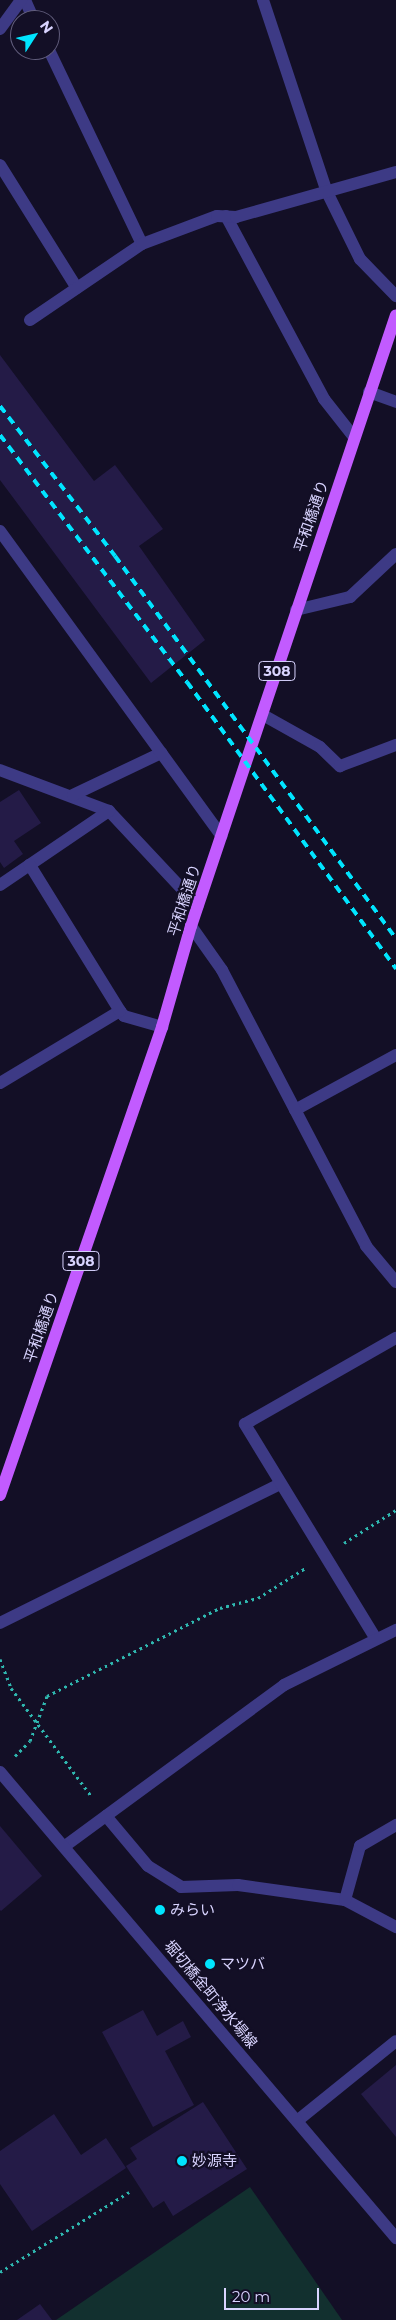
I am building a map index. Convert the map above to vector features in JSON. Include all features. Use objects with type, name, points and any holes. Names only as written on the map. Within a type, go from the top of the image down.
[{"type":"main road","name":"平和橋通り","points":[[0,1494],[162,1027],[191,926],[396,315]]},
{"type":"street","points":[[0,29],[23,0]]},
{"type":"street","points":[[263,0],[327,192],[360,259],[396,296]]},
{"type":"street","points":[[54,60],[142,244]]},
{"type":"street","points":[[0,165],[77,288]]},
{"type":"street","points":[[30,320],[142,244],[217,216],[236,217],[396,172]]},
{"type":"street","points":[[226,216],[324,399],[354,438]]},
{"type":"street","points":[[369,392],[396,402]]},
{"type":"street","points":[[0,531],[222,836]]},
{"type":"street","points":[[296,610],[350,597],[396,554]]},
{"type":"street","points":[[263,715],[320,747],[340,766],[396,745]]},
{"type":"street","points":[[73,795],[161,754]]},
{"type":"street","points":[[0,770],[73,795],[109,811],[198,906]]},
{"type":"street","points":[[0,885],[109,811]]},
{"type":"street","points":[[30,865],[124,1016],[162,1027]]},
{"type":"street","points":[[191,926],[222,970],[366,1246],[392,1268],[396,1282]]},
{"type":"street","points":[[0,1083],[120,1011]]},
{"type":"street","points":[[295,1110],[396,1055]]},
{"type":"street","points":[[376,1639],[324,1557],[245,1424],[396,1338]]},
{"type":"street","points":[[0,1623],[280,1484]]},
{"type":"street","points":[[65,1846],[284,1685],[396,1630]]},
{"type":"street","name":"堀切橋金町浄水場線","points":[[0,1772],[65,1846],[396,2238]]},
{"type":"street","points":[[106,1816],[148,1866],[180,1887],[238,1885],[345,1900],[396,1927]]},
{"type":"street","points":[[345,1900],[360,1846],[396,1825]]},
{"type":"street","points":[[297,2121],[396,2041]]},
{"type":"path","points":[[12,1759],[30,1741],[47,1696],[220,1608],[258,1598],[396,1510]]},
{"type":"path","points":[[0,1659],[11,1688],[38,1721],[106,1816]]},
{"type":"path","points":[[0,2272],[129,2192]]},
{"type":"green space","points":[[250,2187],[342,2320],[56,2320]]},
{"type":"building","points":[[0,355],[94,481],[115,465],[163,529],[139,546],[205,640],[151,683],[0,480]]},
{"type":"building","points":[[19,790],[41,823],[14,841],[23,854],[4,868],[0,862],[0,802]]},
{"type":"building","points":[[0,1826],[42,1876],[1,1911],[0,1910]]},
{"type":"building","points":[[143,2010],[157,2036],[183,2021],[191,2037],[165,2051],[194,2105],[153,2127],[102,2032]]},
{"type":"building","points":[[396,2065],[396,2137],[361,2094]]},
{"type":"building","points":[[203,2102],[247,2169],[173,2216],[164,2201],[153,2208],[126,2166],[137,2159],[130,2148]]},
{"type":"building","points":[[54,2114],[81,2155],[106,2138],[126,2168],[32,2231],[0,2184],[0,2151]]},
{"type":"building","points":[[40,2304],[52,2320],[17,2320]]},
{"type":"railway","points":[[0,406],[115,556],[396,938]]},
{"type":"railway","points":[[0,435],[187,682],[396,969]]},
{"type":"place","name":"みらい","points":[[160,1910]]},
{"type":"place","name":"マツバ","points":[[210,1964]]},
{"type":"place","name":"妙源寺","points":[[182,2161]]}]
